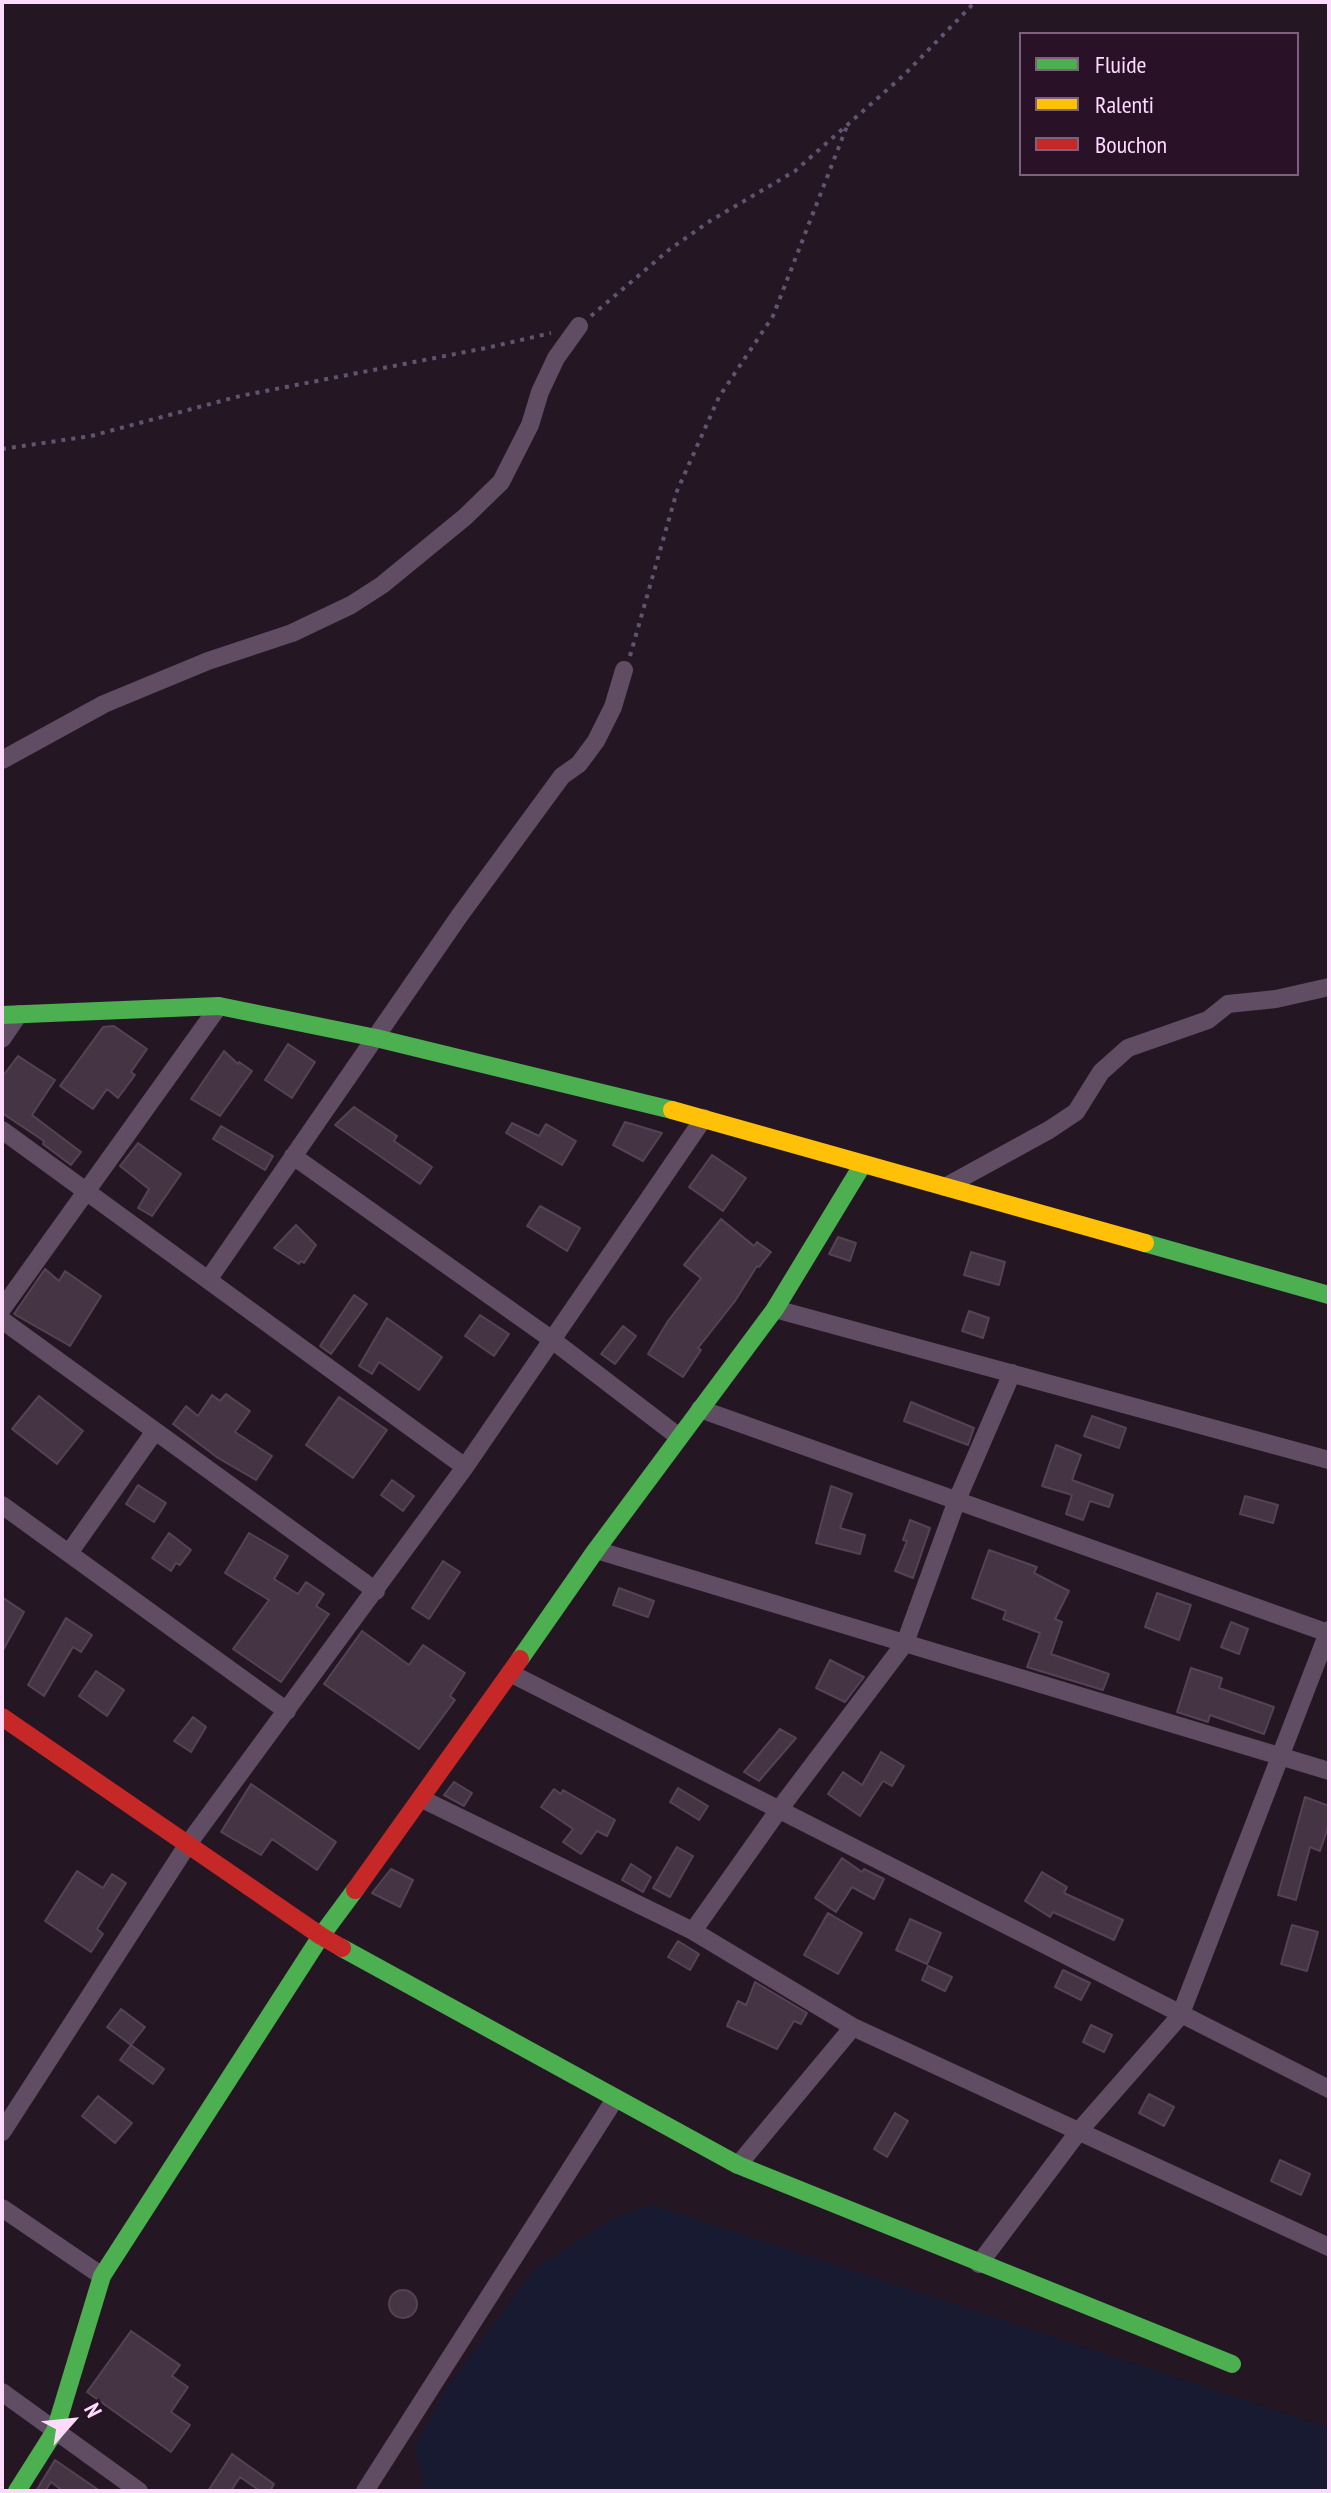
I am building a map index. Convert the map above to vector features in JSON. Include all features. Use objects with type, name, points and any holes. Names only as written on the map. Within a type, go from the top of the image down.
[{"type":"street","points":[[2,760],[104,704],[208,661],[292,633],[351,605],[382,585],[465,517],[501,482],[515,459],[556,358],[579,326]]},
{"type":"street","points":[[208,1280],[525,825],[562,776],[579,764],[596,741],[613,707],[624,670]]},
{"type":"street","points":[[945,1187],[1076,1112],[1101,1072],[1128,1048],[1208,1020],[1228,1004],[1276,999],[1329,987]]},
{"type":"street","points":[[2,1309],[219,1006]]},
{"type":"street","points":[[2,1039],[10,1014],[219,1006],[376,1038],[704,1118],[1329,1295]]},
{"type":"street","points":[[2,2132],[188,1844],[465,1467],[704,1118]]},
{"type":"street","points":[[2,1130],[465,1467]]},
{"type":"street","points":[[293,1156],[551,1339],[679,1437]]},
{"type":"street","points":[[17,2491],[55,2431],[102,2276],[321,1936],[422,1799],[596,1550],[775,1309],[863,1164]]},
{"type":"street","points":[[775,1309],[1329,1460]]},
{"type":"street","points":[[2,1320],[376,1591]]},
{"type":"street","points":[[693,1931],[778,1811],[905,1643],[957,1500],[1012,1373]]},
{"type":"street","points":[[700,1409],[1328,1632],[1180,2016],[1079,2131],[979,2264]]},
{"type":"street","points":[[69,1553],[155,1431]]},
{"type":"street","points":[[2,1505],[287,1711]]},
{"type":"street","points":[[596,1550],[1329,1771]]},
{"type":"street","points":[[510,1673],[1329,2089]]},
{"type":"street","points":[[2,1717],[321,1936],[738,2165],[1232,2364]]},
{"type":"street","points":[[422,1799],[693,1931],[853,2027],[1329,2247]]},
{"type":"street","points":[[738,2165],[853,2027]]},
{"type":"street","points":[[365,2491],[615,2099]]},
{"type":"street","points":[[2,2208],[102,2276]]},
{"type":"street","points":[[2,2392],[139,2491]]},
{"type":"path","points":[[2,449],[91,436],[240,396],[486,348],[579,326],[670,249],[710,221],[795,171],[905,74],[975,2]]},
{"type":"path","points":[[624,670],[632,652],[677,491],[719,397],[773,316],[848,124]]},
{"type":"shaded area","points":[[654,2205],[1329,2428],[1329,2491],[424,2491],[415,2446],[446,2389],[534,2269],[615,2217]]},
{"type":"building","points":[[114,1026],[147,1049],[131,1072],[135,1075],[118,1098],[107,1089],[93,1109],[60,1086],[103,1027]]},
{"type":"building","points":[[288,1044],[315,1062],[292,1098],[265,1080]]},
{"type":"building","points":[[224,1051],[238,1064],[252,1071],[220,1116],[191,1099]]},
{"type":"building","points":[[18,1056],[55,1080],[32,1115],[81,1152],[71,1165],[43,1144],[44,1141],[2,1113],[2,1077]]},
{"type":"building","points":[[354,1107],[397,1136],[394,1141],[432,1167],[420,1184],[335,1125]]},
{"type":"building","points":[[625,1122],[662,1133],[643,1161],[613,1145]]},
{"type":"building","points":[[512,1123],[539,1136],[546,1124],[576,1141],[562,1165],[506,1133]]},
{"type":"building","points":[[221,1126],[273,1156],[265,1170],[213,1139]]},
{"type":"building","points":[[138,1143],[181,1174],[152,1216],[138,1208],[149,1189],[120,1166]]},
{"type":"building","points":[[712,1155],[746,1178],[723,1211],[689,1187]]},
{"type":"building","points":[[540,1206],[580,1228],[567,1251],[527,1226]]},
{"type":"building","points":[[721,1219],[754,1246],[757,1242],[771,1252],[757,1266],[735,1301],[698,1348],[701,1350],[683,1377],[648,1354],[668,1321],[701,1278],[684,1265]]},
{"type":"building","points":[[296,1225],[316,1245],[304,1263],[301,1261],[299,1264],[274,1248]]},
{"type":"building","points":[[838,1237],[856,1243],[850,1261],[829,1254]]},
{"type":"building","points":[[971,1252],[1005,1262],[999,1285],[964,1275]]},
{"type":"building","points":[[45,1269],[59,1281],[65,1271],[101,1296],[70,1346],[14,1314]]},
{"type":"building","points":[[354,1295],[367,1304],[331,1354],[320,1346]]},
{"type":"building","points":[[969,1311],[989,1318],[983,1338],[962,1331]]},
{"type":"building","points":[[480,1315],[509,1334],[494,1356],[465,1336]]},
{"type":"building","points":[[387,1318],[442,1357],[419,1390],[379,1362],[372,1374],[359,1366]]},
{"type":"building","points":[[623,1326],[636,1336],[615,1364],[601,1354]]},
{"type":"building","points":[[226,1394],[250,1411],[235,1432],[272,1456],[256,1480],[218,1458],[173,1424],[186,1406],[198,1416],[212,1395],[220,1401]]},
{"type":"building","points":[[39,1396],[83,1431],[57,1464],[12,1429]]},
{"type":"building","points":[[339,1397],[387,1430],[353,1478],[306,1445]]},
{"type":"building","points":[[911,1402],[974,1428],[968,1445],[904,1421]]},
{"type":"building","points":[[1092,1416],[1126,1428],[1119,1448],[1084,1436]]},
{"type":"building","points":[[1056,1445],[1081,1455],[1072,1480],[1113,1495],[1109,1507],[1090,1501],[1083,1520],[1066,1514],[1072,1495],[1042,1486]]},
{"type":"building","points":[[392,1480],[414,1496],[403,1511],[381,1495]]},
{"type":"building","points":[[138,1485],[166,1503],[154,1522],[126,1504]]},
{"type":"building","points":[[831,1486],[852,1494],[840,1528],[865,1535],[860,1554],[816,1543]]},
{"type":"building","points":[[1245,1496],[1278,1505],[1273,1523],[1240,1514]]},
{"type":"building","points":[[910,1520],[930,1528],[913,1578],[895,1571],[907,1541],[903,1540]]},
{"type":"building","points":[[169,1533],[191,1550],[171,1571],[152,1558]]},
{"type":"building","points":[[249,1533],[288,1556],[274,1579],[298,1594],[306,1582],[324,1594],[316,1606],[329,1614],[281,1682],[233,1649],[269,1600],[225,1573]]},
{"type":"building","points":[[989,1550],[1037,1567],[1034,1573],[1069,1591],[1055,1619],[1062,1622],[1051,1654],[1109,1674],[1103,1690],[1027,1667],[1040,1633],[1003,1619],[1006,1611],[972,1598]]},
{"type":"building","points":[[443,1561],[460,1572],[429,1619],[412,1608]]},
{"type":"building","points":[[619,1588],[654,1601],[648,1617],[613,1605]]},
{"type":"building","points":[[1157,1593],[1191,1605],[1179,1640],[1145,1627]]},
{"type":"building","points":[[2,1597],[24,1612],[2,1652]]},
{"type":"building","points":[[66,1618],[92,1635],[81,1652],[73,1647],[44,1696],[28,1685]]},
{"type":"building","points":[[1231,1622],[1248,1629],[1239,1654],[1221,1647]]},
{"type":"building","points":[[362,1631],[409,1665],[423,1645],[465,1673],[450,1696],[455,1700],[419,1749],[324,1684]]},
{"type":"building","points":[[830,1660],[864,1677],[845,1702],[816,1688]]},
{"type":"building","points":[[1191,1668],[1222,1678],[1219,1688],[1274,1707],[1264,1734],[1210,1715],[1208,1722],[1177,1712]]},
{"type":"building","points":[[96,1671],[124,1690],[107,1716],[79,1696]]},
{"type":"building","points":[[193,1717],[206,1727],[191,1752],[174,1741]]},
{"type":"building","points":[[780,1729],[796,1738],[759,1781],[744,1772]]},
{"type":"building","points":[[881,1752],[904,1766],[892,1786],[883,1781],[860,1816],[828,1794],[843,1772],[862,1785]]},
{"type":"building","points":[[454,1782],[472,1793],[464,1806],[444,1795]]},
{"type":"building","points":[[251,1784],[336,1842],[317,1870],[272,1839],[261,1855],[221,1832]]},
{"type":"building","points":[[678,1788],[708,1806],[699,1820],[670,1802]]},
{"type":"building","points":[[554,1789],[561,1794],[563,1790],[615,1820],[607,1836],[597,1831],[581,1854],[563,1842],[573,1829],[541,1807]]},
{"type":"building","points":[[1305,1797],[1329,1806],[1329,1824],[1320,1851],[1310,1847],[1296,1900],[1278,1895]]},
{"type":"building","points":[[677,1847],[693,1856],[670,1897],[653,1888]]},
{"type":"building","points":[[842,1858],[862,1872],[864,1869],[884,1879],[874,1899],[852,1887],[836,1912],[815,1898]]},
{"type":"building","points":[[631,1864],[651,1877],[643,1892],[622,1880]]},
{"type":"building","points":[[391,1869],[413,1880],[400,1907],[372,1893]]},
{"type":"building","points":[[77,1871],[103,1888],[112,1874],[126,1883],[97,1929],[103,1934],[91,1952],[45,1921]]},
{"type":"building","points":[[1042,1872],[1067,1887],[1064,1893],[1123,1920],[1114,1940],[1053,1912],[1050,1917],[1025,1901]]},
{"type":"building","points":[[828,1913],[862,1933],[838,1974],[804,1955]]},
{"type":"building","points":[[910,1919],[941,1933],[927,1964],[896,1950]]},
{"type":"building","points":[[1292,1925],[1318,1932],[1307,1971],[1281,1964]]},
{"type":"building","points":[[678,1941],[699,1954],[690,1970],[668,1957]]},
{"type":"building","points":[[928,1966],[952,1977],[945,1991],[922,1980]]},
{"type":"building","points":[[1063,1970],[1090,1983],[1081,2000],[1055,1987]]},
{"type":"building","points":[[755,1982],[807,2013],[801,2024],[794,2021],[777,2049],[727,2026],[738,2001],[746,2005]]},
{"type":"building","points":[[121,2009],[145,2027],[131,2045],[107,2027]]},
{"type":"building","points":[[1091,2025],[1112,2035],[1104,2052],[1083,2042]]},
{"type":"building","points":[[131,2045],[164,2069],[153,2084],[120,2060]]},
{"type":"building","points":[[1149,2094],[1174,2107],[1164,2126],[1139,2113]]},
{"type":"building","points":[[98,2096],[132,2123],[115,2143],[82,2116]]},
{"type":"building","points":[[895,2113],[908,2121],[887,2157],[874,2149]]},
{"type":"building","points":[[1280,2160],[1310,2174],[1301,2195],[1271,2181]]},
{"type":"building","points":[[403,2290],[413,2294],[417,2304],[413,2314],[403,2318],[393,2314],[389,2304],[393,2294]]},
{"type":"building","points":[[131,2331],[180,2365],[172,2376],[188,2387],[171,2412],[190,2425],[171,2452],[87,2392]]},
{"type":"building","points":[[232,2454],[274,2484],[270,2491],[260,2491],[240,2477],[231,2491],[208,2491]]},
{"type":"building","points":[[55,2460],[100,2491],[63,2491],[51,2482],[45,2491],[36,2491]]},
{"type":"traffic: fast","points":[[2,1015],[219,1006],[376,1038],[672,1110]]},
{"type":"traffic: fast","points":[[520,1659],[596,1550],[775,1309],[863,1164]]},
{"type":"traffic: fast","points":[[1145,1243],[1329,1295]]},
{"type":"traffic: fast","points":[[17,2491],[55,2431],[102,2276],[321,1936],[355,1890]]},
{"type":"traffic: fast","points":[[342,1948],[738,2165],[1232,2364]]},
{"type":"traffic: slow","points":[[672,1110],[1145,1243]]},
{"type":"traffic: jam","points":[[355,1890],[520,1659]]},
{"type":"traffic: jam","points":[[2,1717],[342,1948]]}]
